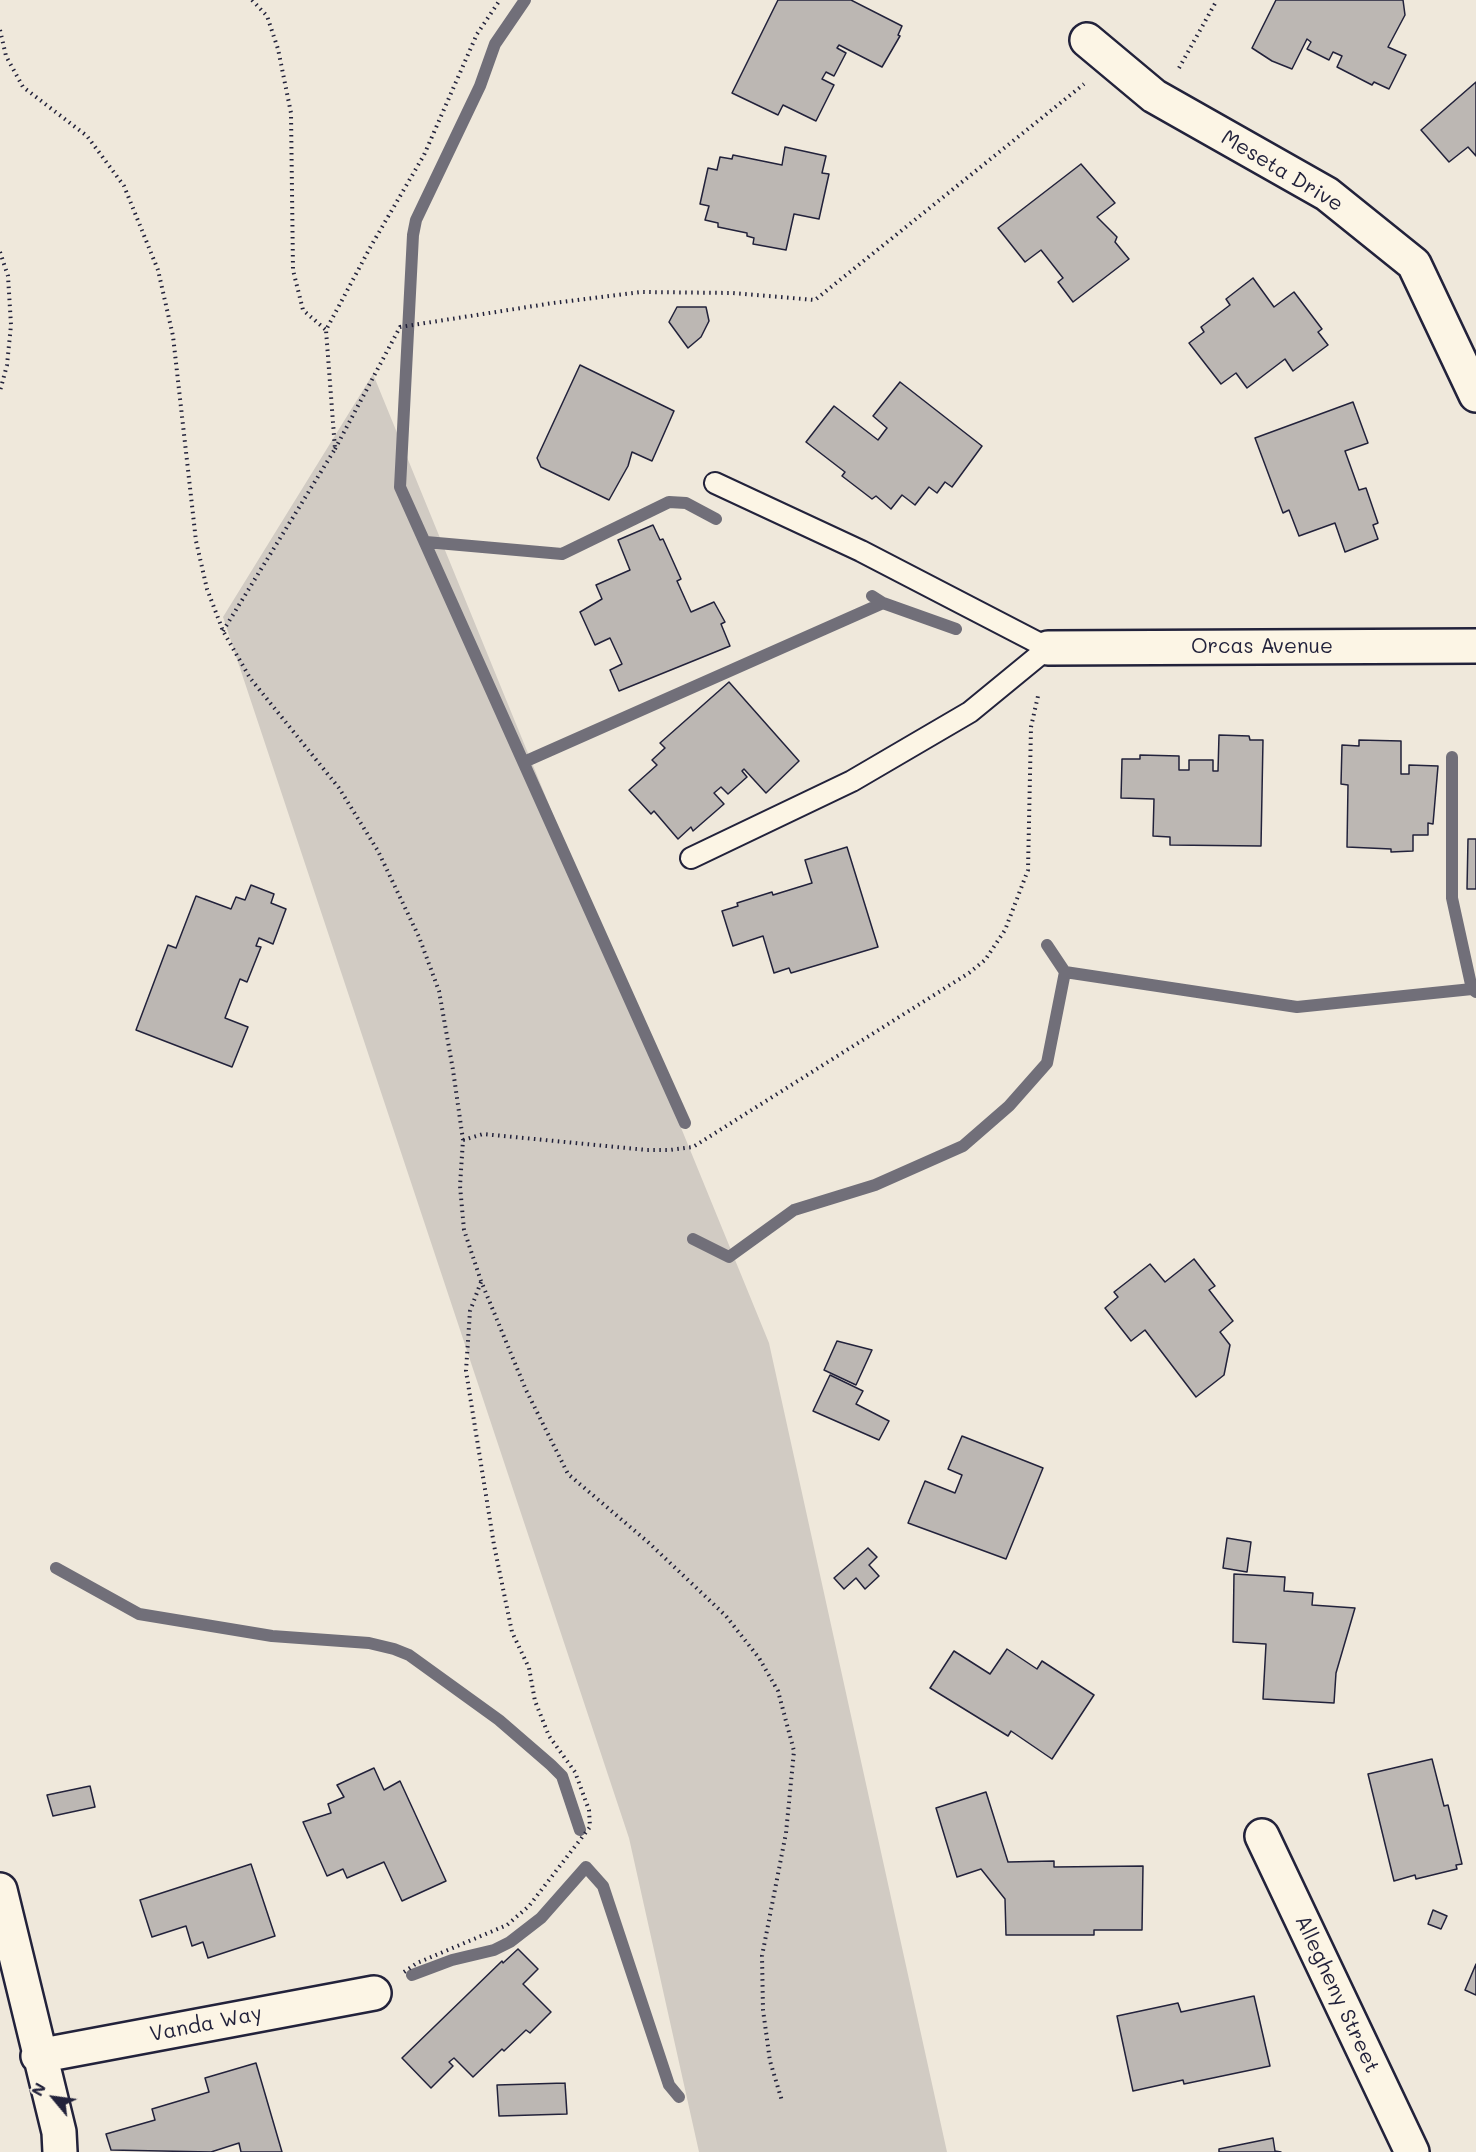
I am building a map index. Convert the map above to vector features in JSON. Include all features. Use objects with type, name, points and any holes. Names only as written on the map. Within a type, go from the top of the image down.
[{"type":"street","name":"Meseta Drive","points":[[1087,40],[1161,100],[1328,194],[1414,264],[1476,395]]},
{"type":"street","name":"Orcas Avenue","points":[[1048,648],[1476,646]]},
{"type":"street","name":"Allegheny Street","points":[[1262,1836],[1412,2152]]},
{"type":"street","points":[[0,1890],[59,2132],[60,2152]]},
{"type":"street","name":"Vanda Way","points":[[39,2055],[374,1993]]},
{"type":"lane","points":[[691,858],[852,782],[960,718],[1048,648],[861,551],[716,483]]},
{"type":"path","points":[[252,0],[267,16],[278,49],[291,112],[293,270],[303,310],[326,330]]},
{"type":"path","points":[[335,449],[326,330],[365,256],[424,155],[477,34],[500,0]]},
{"type":"path","points":[[1161,100],[1217,0]]},
{"type":"path","points":[[0,30],[6,56],[23,87],[87,136],[124,186],[158,270],[173,336],[196,542],[207,589],[223,631],[250,678],[339,788],[378,851],[419,937],[438,991],[463,1140],[460,1186],[464,1230],[481,1281],[526,1389],[568,1474],[649,1543],[726,1616],[759,1658],[778,1691],[794,1751],[786,1833],[762,1956],[763,2010],[768,2051],[782,2101]]},
{"type":"path","points":[[223,631],[335,449],[400,327],[641,292],[734,293],[815,300],[1112,61]]},
{"type":"path","points":[[0,252],[8,276],[11,325],[7,365],[0,391]]},
{"type":"path","points":[[463,1140],[483,1134],[647,1150],[693,1147],[969,973],[985,960],[1005,930],[1028,870],[1031,727],[1048,648]]},
{"type":"path","points":[[374,1993],[417,1963],[507,1925],[529,1906],[590,1827],[589,1809],[575,1772],[549,1736],[536,1701],[528,1668],[512,1632],[494,1545],[466,1371],[470,1311],[481,1281]]},
{"type":"shaded area","points":[[373,374],[769,1343],[947,2152],[699,2152],[629,1838],[223,617]]},
{"type":"building","points":[[778,0],[851,0],[902,26],[898,35],[900,36],[882,67],[839,45],[837,48],[846,53],[834,76],[826,72],[822,79],[834,85],[816,121],[783,105],[778,115],[732,93]]},
{"type":"building","points":[[1276,0],[1403,0],[1405,15],[1388,47],[1406,55],[1389,89],[1374,82],[1372,85],[1337,67],[1342,56],[1333,52],[1329,60],[1307,49],[1311,42],[1307,39],[1292,69],[1272,61],[1252,48]]},
{"type":"building","points":[[1476,82],[1476,156],[1468,147],[1449,162],[1421,130]]},
{"type":"building","points":[[785,147],[826,156],[822,173],[829,174],[819,219],[794,214],[786,250],[753,244],[754,238],[747,236],[747,233],[718,227],[718,223],[705,220],[709,206],[700,204],[708,168],[717,170],[720,157],[732,159],[733,155],[782,165]]},
{"type":"building","points":[[1081,164],[1115,203],[1097,217],[1117,237],[1115,242],[1129,259],[1073,302],[1058,282],[1063,278],[1041,250],[1025,262],[998,228]]},
{"type":"building","points":[[1253,278],[1274,307],[1294,292],[1322,329],[1318,332],[1328,345],[1293,371],[1285,359],[1247,388],[1236,373],[1221,384],[1189,343],[1204,332],[1201,327],[1230,305],[1226,299]]},
{"type":"building","points":[[677,307],[706,307],[709,321],[701,337],[688,348],[669,322]]},
{"type":"building","points":[[580,365],[674,411],[652,461],[632,452],[628,466],[609,500],[541,467],[537,458]]},
{"type":"building","points":[[900,382],[982,446],[952,487],[945,482],[937,493],[929,487],[915,505],[902,495],[891,509],[876,496],[872,499],[842,476],[845,472],[806,442],[834,406],[878,440],[887,428],[873,416]]},
{"type":"building","points":[[1353,402],[1368,443],[1345,451],[1359,490],[1366,488],[1378,523],[1373,525],[1378,539],[1345,552],[1335,523],[1299,536],[1289,510],[1283,513],[1255,438]]},
{"type":"building","points":[[653,525],[660,540],[663,539],[681,579],[677,581],[691,612],[714,602],[725,622],[721,624],[730,646],[619,691],[610,670],[622,664],[610,638],[595,645],[580,612],[602,599],[596,585],[630,570],[618,540]]},
{"type":"building","points":[[729,682],[799,761],[766,793],[744,769],[742,771],[747,777],[728,794],[721,787],[714,793],[724,804],[693,831],[691,827],[678,839],[654,811],[651,814],[629,790],[657,765],[652,760],[665,748],[660,743]]},
{"type":"building","points":[[1219,735],[1249,736],[1250,740],[1263,740],[1261,846],[1170,845],[1170,837],[1153,836],[1154,799],[1121,798],[1122,759],[1140,759],[1140,755],[1179,756],[1179,770],[1189,770],[1189,760],[1213,760],[1213,771],[1218,771]]},
{"type":"building","points":[[1359,740],[1401,741],[1401,774],[1409,774],[1409,765],[1438,766],[1433,824],[1428,823],[1428,835],[1413,835],[1413,851],[1391,852],[1391,849],[1347,847],[1348,785],[1341,784],[1342,745],[1359,746]]},
{"type":"building","points":[[1468,839],[1476,839],[1476,889],[1467,889]]},
{"type":"building","points":[[847,847],[878,947],[791,973],[789,968],[774,973],[763,936],[733,946],[722,911],[738,906],[737,903],[772,892],[773,895],[812,883],[805,860]]},
{"type":"building","points":[[251,885],[274,894],[271,903],[286,909],[273,944],[259,938],[256,946],[261,947],[247,982],[240,979],[225,1018],[248,1027],[232,1067],[136,1030],[168,945],[176,948],[196,896],[231,909],[236,897],[245,900]]},
{"type":"building","points":[[1194,1259],[1215,1286],[1209,1290],[1233,1321],[1220,1332],[1230,1345],[1224,1375],[1196,1397],[1145,1330],[1131,1341],[1105,1308],[1118,1297],[1114,1292],[1150,1264],[1165,1282]]},
{"type":"building","points":[[837,1341],[872,1350],[856,1385],[824,1370]]},
{"type":"building","points":[[830,1375],[863,1391],[856,1404],[889,1421],[879,1440],[813,1411]]},
{"type":"building","points":[[962,1436],[1043,1468],[1006,1559],[908,1523],[925,1481],[955,1493],[962,1475],[948,1469]]},
{"type":"building","points":[[1227,1538],[1251,1542],[1247,1572],[1223,1568]]},
{"type":"building","points":[[868,1548],[877,1557],[869,1565],[879,1576],[865,1589],[856,1578],[844,1589],[834,1578]]},
{"type":"building","points":[[1234,1574],[1285,1577],[1284,1591],[1313,1593],[1312,1605],[1355,1608],[1336,1673],[1334,1703],[1263,1699],[1266,1644],[1233,1642]]},
{"type":"building","points":[[1007,1649],[1037,1669],[1042,1661],[1094,1695],[1052,1759],[1011,1731],[1008,1736],[930,1688],[954,1651],[990,1674]]},
{"type":"building","points":[[1432,1759],[1444,1806],[1448,1805],[1462,1864],[1456,1865],[1457,1869],[1416,1879],[1415,1875],[1394,1881],[1368,1774]]},
{"type":"building","points":[[374,1768],[384,1790],[400,1781],[446,1881],[402,1901],[384,1862],[347,1878],[343,1869],[327,1876],[303,1822],[331,1813],[328,1804],[344,1797],[337,1785]]},
{"type":"building","points":[[90,1786],[95,1807],[53,1816],[47,1795]]},
{"type":"building","points":[[986,1792],[1008,1862],[1054,1861],[1054,1867],[1143,1866],[1142,1930],[1094,1930],[1094,1935],[1006,1935],[1005,1899],[981,1869],[957,1877],[936,1808]]},
{"type":"building","points":[[251,1864],[275,1936],[208,1958],[203,1942],[192,1946],[186,1926],[152,1937],[140,1900]]},
{"type":"building","points":[[1433,1910],[1447,1916],[1441,1929],[1428,1924]]},
{"type":"building","points":[[518,1949],[538,1969],[523,1984],[551,2012],[530,2033],[526,2030],[504,2051],[502,2049],[473,2077],[454,2058],[449,2062],[453,2066],[431,2088],[402,2058],[502,1961],[503,1963]]},
{"type":"building","points":[[1476,1964],[1476,1995],[1465,1990]]},
{"type":"building","points":[[1254,1996],[1270,2066],[1184,2084],[1183,2080],[1133,2091],[1117,2016],[1178,2003],[1181,2012]]},
{"type":"building","points":[[256,2063],[282,2152],[241,2152],[239,2143],[211,2152],[111,2150],[106,2134],[155,2120],[152,2109],[209,2092],[205,2078]]},
{"type":"building","points":[[565,2083],[567,2114],[499,2116],[497,2085]]},
{"type":"building","points":[[1273,2138],[1275,2151],[1281,2152],[1219,2152],[1219,2149]]},
{"type":"waterway","points":[[525,0],[495,44],[480,86],[416,220],[413,235],[400,487],[685,1123]]},
{"type":"waterway","points":[[426,542],[562,554],[669,502],[686,503],[716,519]]},
{"type":"waterway","points":[[872,596],[883,603],[956,629]]},
{"type":"waterway","points":[[524,762],[883,603]]},
{"type":"waterway","points":[[1452,757],[1452,898],[1472,989]]},
{"type":"waterway","points":[[1047,945],[1065,972]]},
{"type":"waterway","points":[[693,1239],[729,1257],[794,1210],[875,1185],[963,1146],[1009,1106],[1047,1063],[1065,972],[1297,1007],[1472,989],[1476,992]]},
{"type":"waterway","points":[[56,1568],[139,1614],[272,1636],[369,1643],[409,1655],[499,1720],[562,1776],[580,1830]]},
{"type":"waterway","points":[[412,1975],[452,1960],[494,1950],[510,1942],[541,1918],[586,1867],[603,1886],[669,2085],[679,2097]]}]
